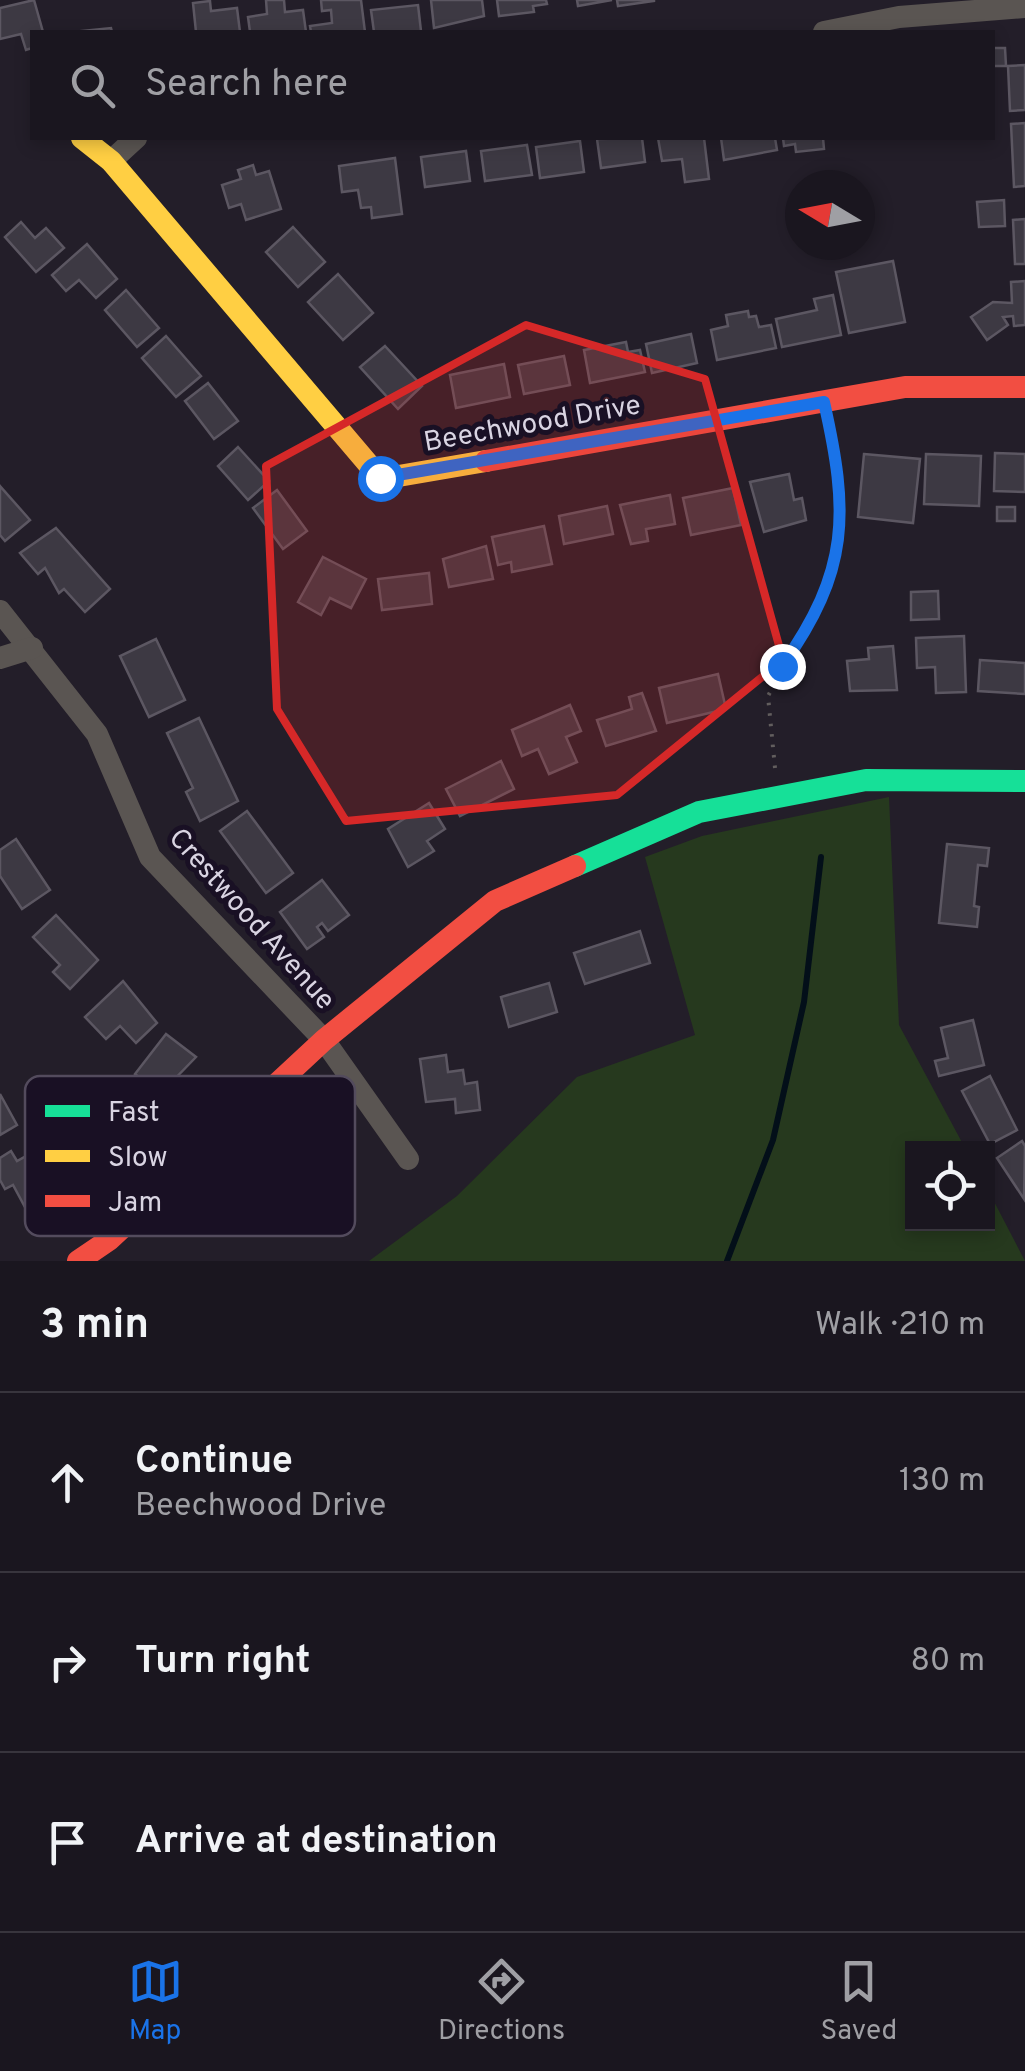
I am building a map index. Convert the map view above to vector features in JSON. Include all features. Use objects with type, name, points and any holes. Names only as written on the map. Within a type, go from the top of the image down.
[{"type":"street","points":[[835,30],[899,18],[1025,7]]},
{"type":"street","name":"Beechwood Drive","points":[[85,140],[112,161],[380,478],[904,388],[1025,387]]},
{"type":"street","points":[[112,161],[134,140]]},
{"type":"street","name":"Crestwood Avenue","points":[[0,611],[97,734],[150,857],[324,1040],[349,1076]]},
{"type":"street","points":[[0,658],[32,648]]},
{"type":"street","points":[[285,1076],[495,900],[699,812],[866,780],[1025,782]]},
{"type":"street","name":"Crestwood Avenue","points":[[355,1084],[408,1159]]},
{"type":"street","points":[[78,1261],[114,1236]]},
{"type":"path","points":[[775,768],[768,696],[828,587],[842,528],[841,477],[824,402]]},
{"type":"highlighted area","points":[[526,325],[705,379],[783,660],[617,795],[346,821],[277,709],[266,466]]},
{"type":"green space","points":[[889,797],[899,1025],[961,1141],[905,1141],[905,1231],[995,1231],[995,1203],[1025,1261],[369,1261],[457,1196],[577,1077],[695,1035],[645,857],[702,836]]},
{"type":"building","points":[[34,0],[42,30],[30,30],[30,49],[26,50],[21,34],[0,39],[0,8]]},
{"type":"building","points":[[266,0],[284,0],[285,12],[303,10],[306,30],[250,30],[248,17],[267,14]]},
{"type":"building","points":[[321,0],[361,0],[365,30],[311,30],[310,26],[332,23],[331,10],[322,11]]},
{"type":"building","points":[[431,0],[482,0],[484,16],[434,28]]},
{"type":"building","points":[[497,0],[546,0],[547,4],[533,6],[534,12],[499,16]]},
{"type":"building","points":[[577,0],[612,0],[578,6]]},
{"type":"building","points":[[617,0],[654,0],[654,1],[618,6]]},
{"type":"building","points":[[210,1],[211,11],[237,8],[240,30],[196,30],[193,3]]},
{"type":"building","points":[[418,5],[421,30],[374,30],[371,10]]},
{"type":"building","points":[[995,48],[1005,48],[1006,66],[995,66]]},
{"type":"building","points":[[1025,65],[1025,110],[1010,111],[1008,66]]},
{"type":"building","points":[[1025,123],[1025,186],[1014,187],[1011,124]]},
{"type":"building","points":[[597,140],[642,140],[645,162],[601,168]]},
{"type":"building","points":[[658,140],[704,140],[709,179],[685,182],[682,159],[662,161]]},
{"type":"building","points":[[721,140],[775,140],[777,150],[724,160]]},
{"type":"building","points":[[783,140],[823,140],[824,149],[796,152],[795,144],[784,146]]},
{"type":"building","points":[[580,141],[584,172],[540,178],[536,147]]},
{"type":"building","points":[[527,145],[532,175],[485,181],[481,151]]},
{"type":"building","points":[[466,151],[470,181],[425,187],[421,157]]},
{"type":"building","points":[[395,158],[402,214],[372,218],[371,207],[361,208],[358,190],[342,192],[339,166]]},
{"type":"building","points":[[253,165],[256,175],[269,171],[281,209],[246,220],[241,204],[229,208],[222,185],[241,179],[238,170]]},
{"type":"building","points":[[1004,200],[1005,226],[979,227],[977,202]]},
{"type":"building","points":[[1025,219],[1025,264],[1015,264],[1013,220]]},
{"type":"building","points":[[21,222],[35,238],[46,228],[64,248],[36,272],[5,237]]},
{"type":"building","points":[[293,227],[325,262],[298,287],[266,252]]},
{"type":"building","points":[[87,244],[117,279],[96,298],[79,280],[66,291],[52,275]]},
{"type":"building","points":[[893,261],[905,322],[849,333],[836,272]]},
{"type":"building","points":[[338,274],[373,313],[343,340],[308,302]]},
{"type":"building","points":[[1025,281],[1025,325],[1014,326],[1013,316],[1003,317],[1008,325],[987,340],[971,317],[993,302],[1012,303],[1011,282]]},
{"type":"building","points":[[126,290],[159,328],[137,347],[105,310]]},
{"type":"building","points":[[833,295],[841,335],[782,347],[776,319],[817,310],[814,299]]},
{"type":"building","points":[[748,311],[749,317],[756,316],[759,327],[771,325],[776,348],[717,360],[711,330],[728,326],[726,315]]},
{"type":"building","points":[[691,334],[697,363],[652,373],[646,344]]},
{"type":"building","points":[[166,336],[201,376],[176,397],[142,358]]},
{"type":"building","points":[[626,342],[628,352],[640,350],[645,372],[590,383],[584,350]]},
{"type":"building","points":[[385,346],[422,386],[398,409],[360,367]]},
{"type":"building","points":[[564,356],[570,385],[524,394],[518,365]]},
{"type":"building","points":[[504,364],[510,397],[456,408],[450,375]]},
{"type":"building","points":[[208,383],[238,421],[214,439],[185,401]]},
{"type":"building","points":[[238,447],[269,481],[248,500],[218,466]]},
{"type":"building","points":[[995,453],[1025,454],[1025,492],[994,491]]},
{"type":"building","points":[[864,454],[920,459],[913,523],[858,517]]},
{"type":"building","points":[[926,454],[981,456],[979,506],[924,504]]},
{"type":"building","points":[[789,474],[794,500],[802,498],[806,520],[764,532],[750,482]]},
{"type":"building","points":[[0,486],[30,520],[5,541],[0,535]]},
{"type":"building","points":[[733,488],[741,525],[691,535],[683,498]]},
{"type":"building","points":[[277,490],[307,531],[283,549],[253,508]]},
{"type":"building","points":[[670,495],[675,524],[646,529],[648,541],[631,544],[620,505]]},
{"type":"building","points":[[607,506],[613,534],[564,544],[559,516]]},
{"type":"building","points":[[997,507],[1015,507],[1015,521],[997,521]]},
{"type":"building","points":[[544,526],[552,564],[512,572],[511,562],[498,565],[492,537]]},
{"type":"building","points":[[56,528],[110,589],[85,612],[64,589],[59,593],[45,568],[38,574],[20,553]]},
{"type":"building","points":[[486,546],[493,579],[449,587],[443,559]]},
{"type":"building","points":[[323,557],[366,579],[351,608],[330,598],[321,615],[298,602]]},
{"type":"building","points":[[429,573],[432,604],[382,610],[378,579]]},
{"type":"building","points":[[938,591],[939,619],[911,620],[911,592]]},
{"type":"building","points":[[964,636],[966,692],[936,693],[935,667],[917,668],[916,638]]},
{"type":"building","points":[[156,639],[185,700],[149,717],[120,656]]},
{"type":"building","points":[[893,646],[897,690],[850,691],[847,661],[869,659],[868,648]]},
{"type":"building","points":[[980,660],[1025,663],[1025,694],[978,691]]},
{"type":"building","points":[[718,674],[726,709],[667,723],[659,688]]},
{"type":"building","points":[[642,693],[656,731],[606,746],[597,720],[632,709],[629,697]]},
{"type":"building","points":[[570,705],[581,731],[566,737],[577,762],[549,774],[538,749],[522,756],[512,730]]},
{"type":"building","points":[[199,718],[238,801],[200,821],[186,792],[193,788],[167,733]]},
{"type":"building","points":[[501,761],[514,789],[460,816],[446,789]]},
{"type":"building","points":[[429,803],[445,829],[427,841],[434,851],[408,867],[388,829]]},
{"type":"building","points":[[247,811],[293,873],[266,893],[220,831]]},
{"type":"building","points":[[16,839],[50,890],[22,909],[0,876],[0,850]]},
{"type":"building","points":[[947,844],[989,848],[987,866],[978,865],[974,906],[979,907],[977,927],[939,923]]},
{"type":"building","points":[[322,880],[349,915],[328,931],[322,923],[317,927],[324,937],[307,949],[280,912]]},
{"type":"building","points":[[56,915],[98,960],[70,989],[53,972],[60,965],[33,937]]},
{"type":"building","points":[[640,931],[650,963],[585,984],[574,953]]},
{"type":"building","points":[[123,981],[157,1023],[136,1043],[120,1026],[106,1039],[85,1017]]},
{"type":"building","points":[[549,983],[557,1012],[509,1027],[501,997]]},
{"type":"building","points":[[973,1020],[984,1065],[939,1076],[935,1061],[948,1058],[941,1028]]},
{"type":"building","points":[[166,1034],[196,1057],[178,1076],[135,1074]]},
{"type":"building","points":[[446,1055],[448,1072],[463,1070],[465,1084],[477,1082],[480,1110],[456,1113],[455,1099],[426,1102],[420,1059]]},
{"type":"building","points":[[990,1076],[1017,1130],[988,1141],[962,1091]]},
{"type":"building","points":[[0,1094],[17,1125],[0,1135]]},
{"type":"building","points":[[1022,1141],[1025,1146],[1024,1199],[997,1158]]},
{"type":"building","points":[[11,1151],[17,1161],[25,1157],[25,1207],[13,1185],[5,1189],[0,1180],[0,1158]]},
{"type":"waterway","points":[[727,1261],[773,1140],[804,1002],[821,857]]},
{"type":"traffic: fast","points":[[575,866],[699,812],[866,780],[1025,781]]},
{"type":"traffic: slow","points":[[85,140],[111,161],[381,479],[486,461]]},
{"type":"traffic: jam","points":[[486,461],[905,387],[1025,387]]},
{"type":"traffic: jam","points":[[285,1076],[495,901],[575,866]]},
{"type":"traffic: jam","points":[[78,1261],[113,1236]]},
{"type":"route","points":[[380,478],[824,402],[841,477],[842,528],[828,587],[782,666]]}]
